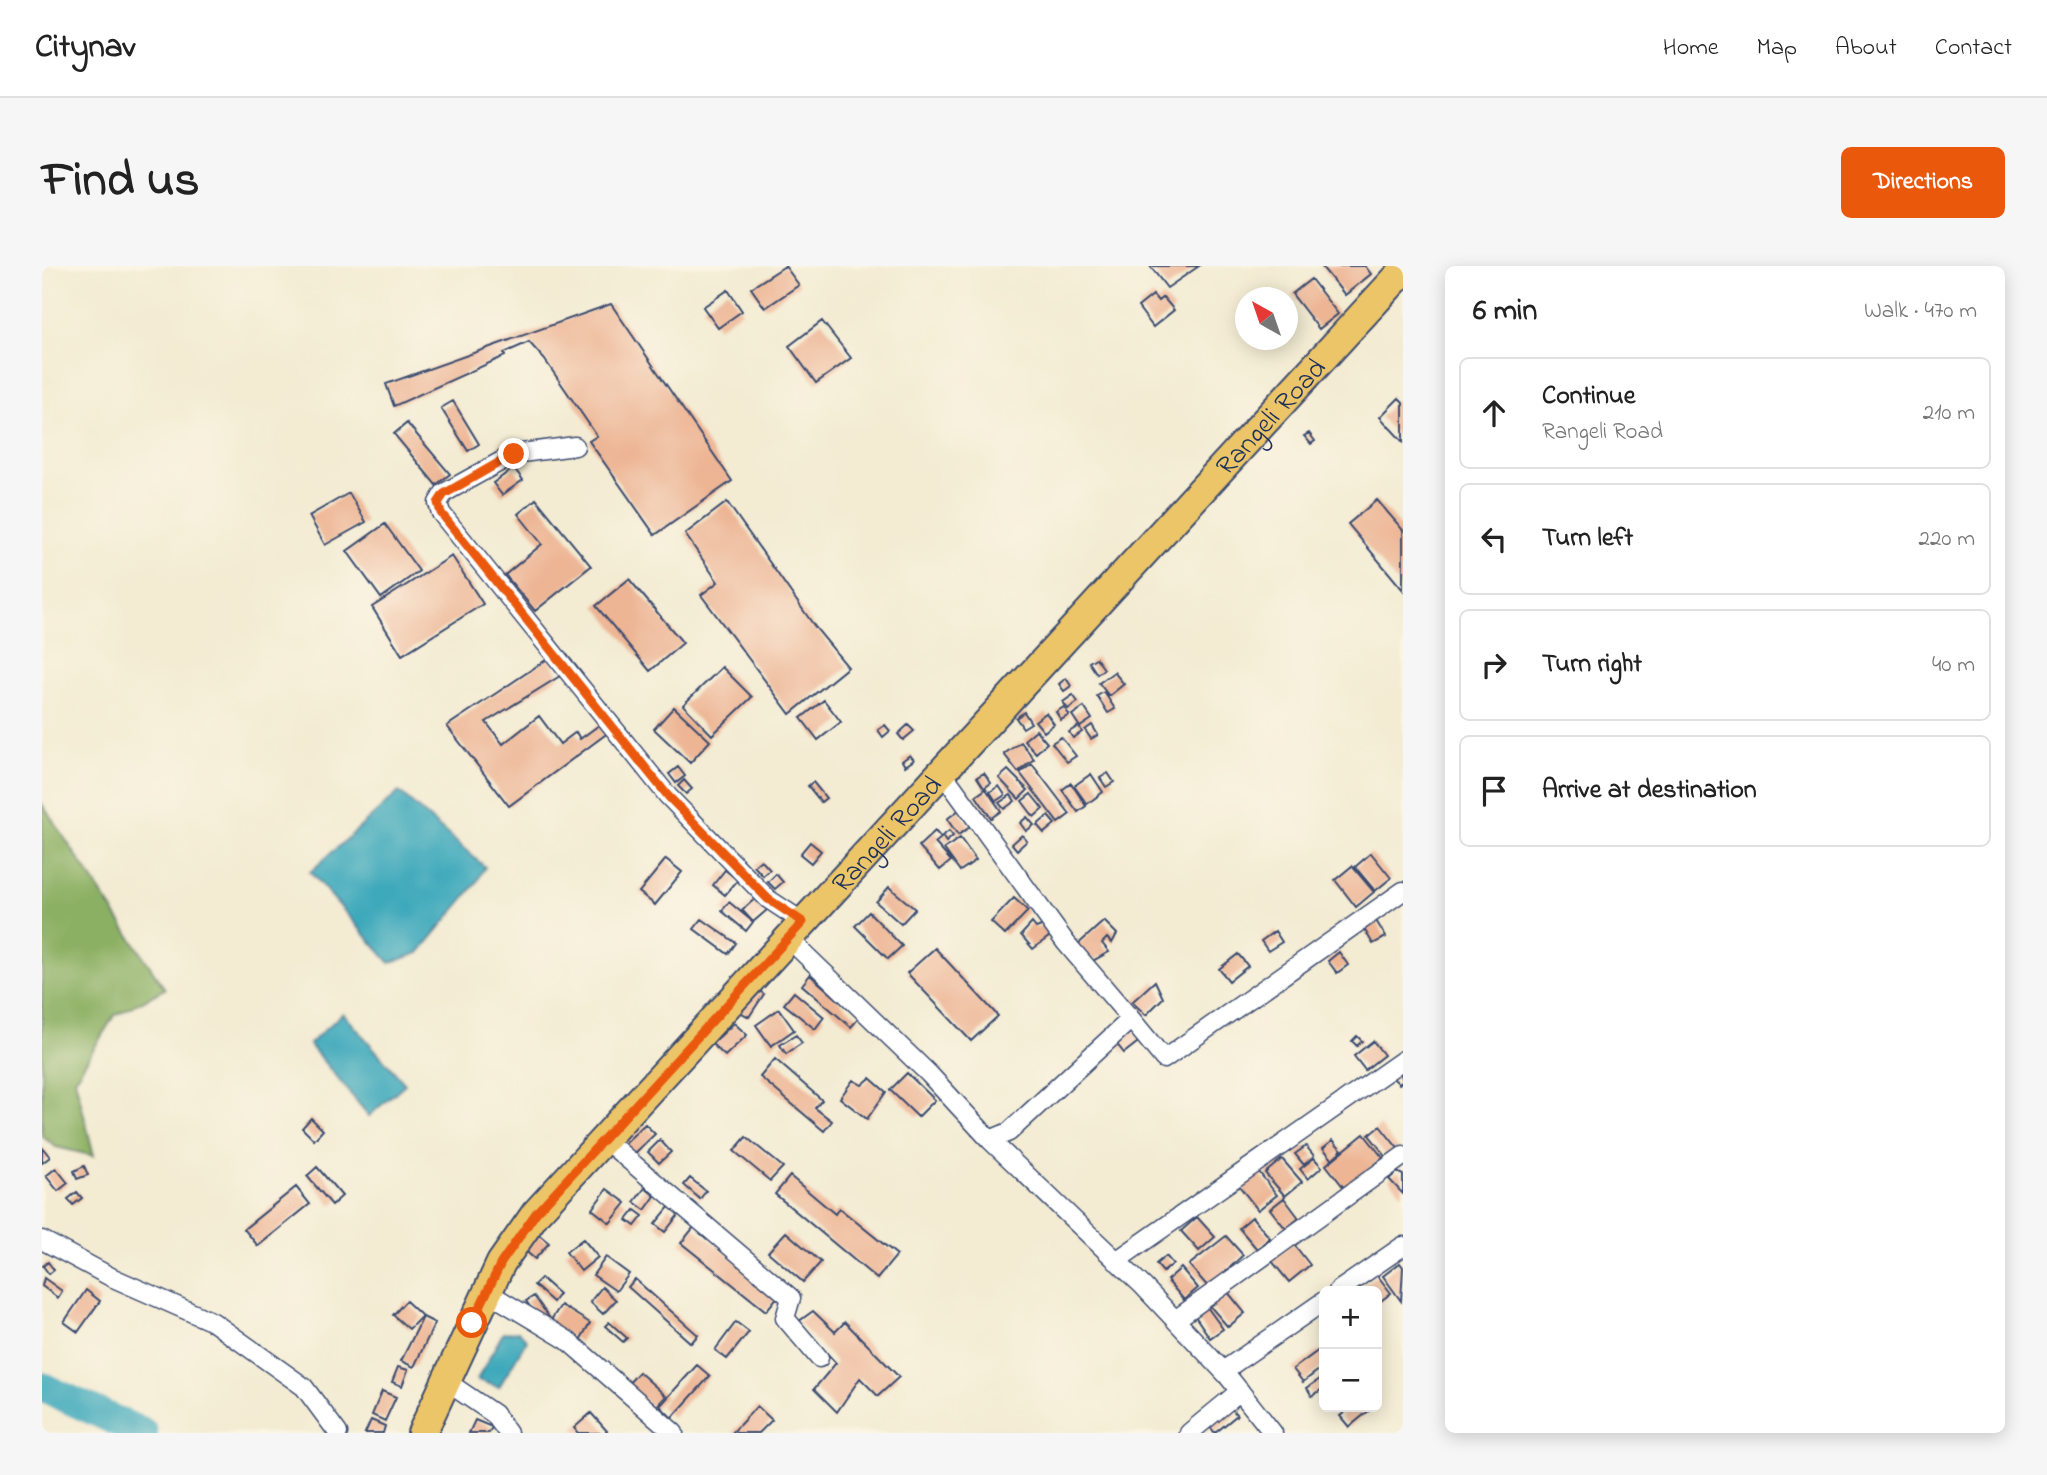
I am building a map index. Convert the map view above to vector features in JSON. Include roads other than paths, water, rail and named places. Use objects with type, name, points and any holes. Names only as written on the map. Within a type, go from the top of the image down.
[{"type":"main road","name":"Rangeli Road","points":[[422,1433],[501,1263],[536,1213],[795,930],[1399,282]]},
{"type":"street","points":[[575,446],[514,454],[444,494],[438,503],[441,513],[668,796],[768,899],[990,1140],[1175,1320],[1223,1371],[1273,1433]]},
{"type":"street","points":[[942,772],[1066,943],[1164,1059],[1403,891]]},
{"type":"street","points":[[990,1140],[1009,1132],[1130,1019]]},
{"type":"street","points":[[1116,1261],[1403,1060]]},
{"type":"street","points":[[604,1139],[791,1297],[785,1318],[819,1358]]},
{"type":"street","points":[[1175,1320],[1403,1156]]},
{"type":"street","points":[[42,1240],[111,1277],[213,1322],[304,1387],[338,1433]]},
{"type":"street","points":[[1345,1286],[1403,1246]]},
{"type":"street","points":[[487,1292],[567,1340],[674,1433]]},
{"type":"street","points":[[1223,1371],[1319,1304]]},
{"type":"street","points":[[447,1382],[494,1414],[509,1433]]},
{"type":"street","points":[[1189,1433],[1240,1391]]},
{"type":"water","points":[[399,792],[485,867],[476,884],[419,953],[390,963],[310,872]]},
{"type":"water","points":[[343,1013],[405,1084],[369,1116],[309,1044]]},
{"type":"water","points":[[518,1331],[527,1340],[499,1387],[477,1380],[503,1333]]},
{"type":"waterway","points":[[42,1387],[143,1433]]}]
